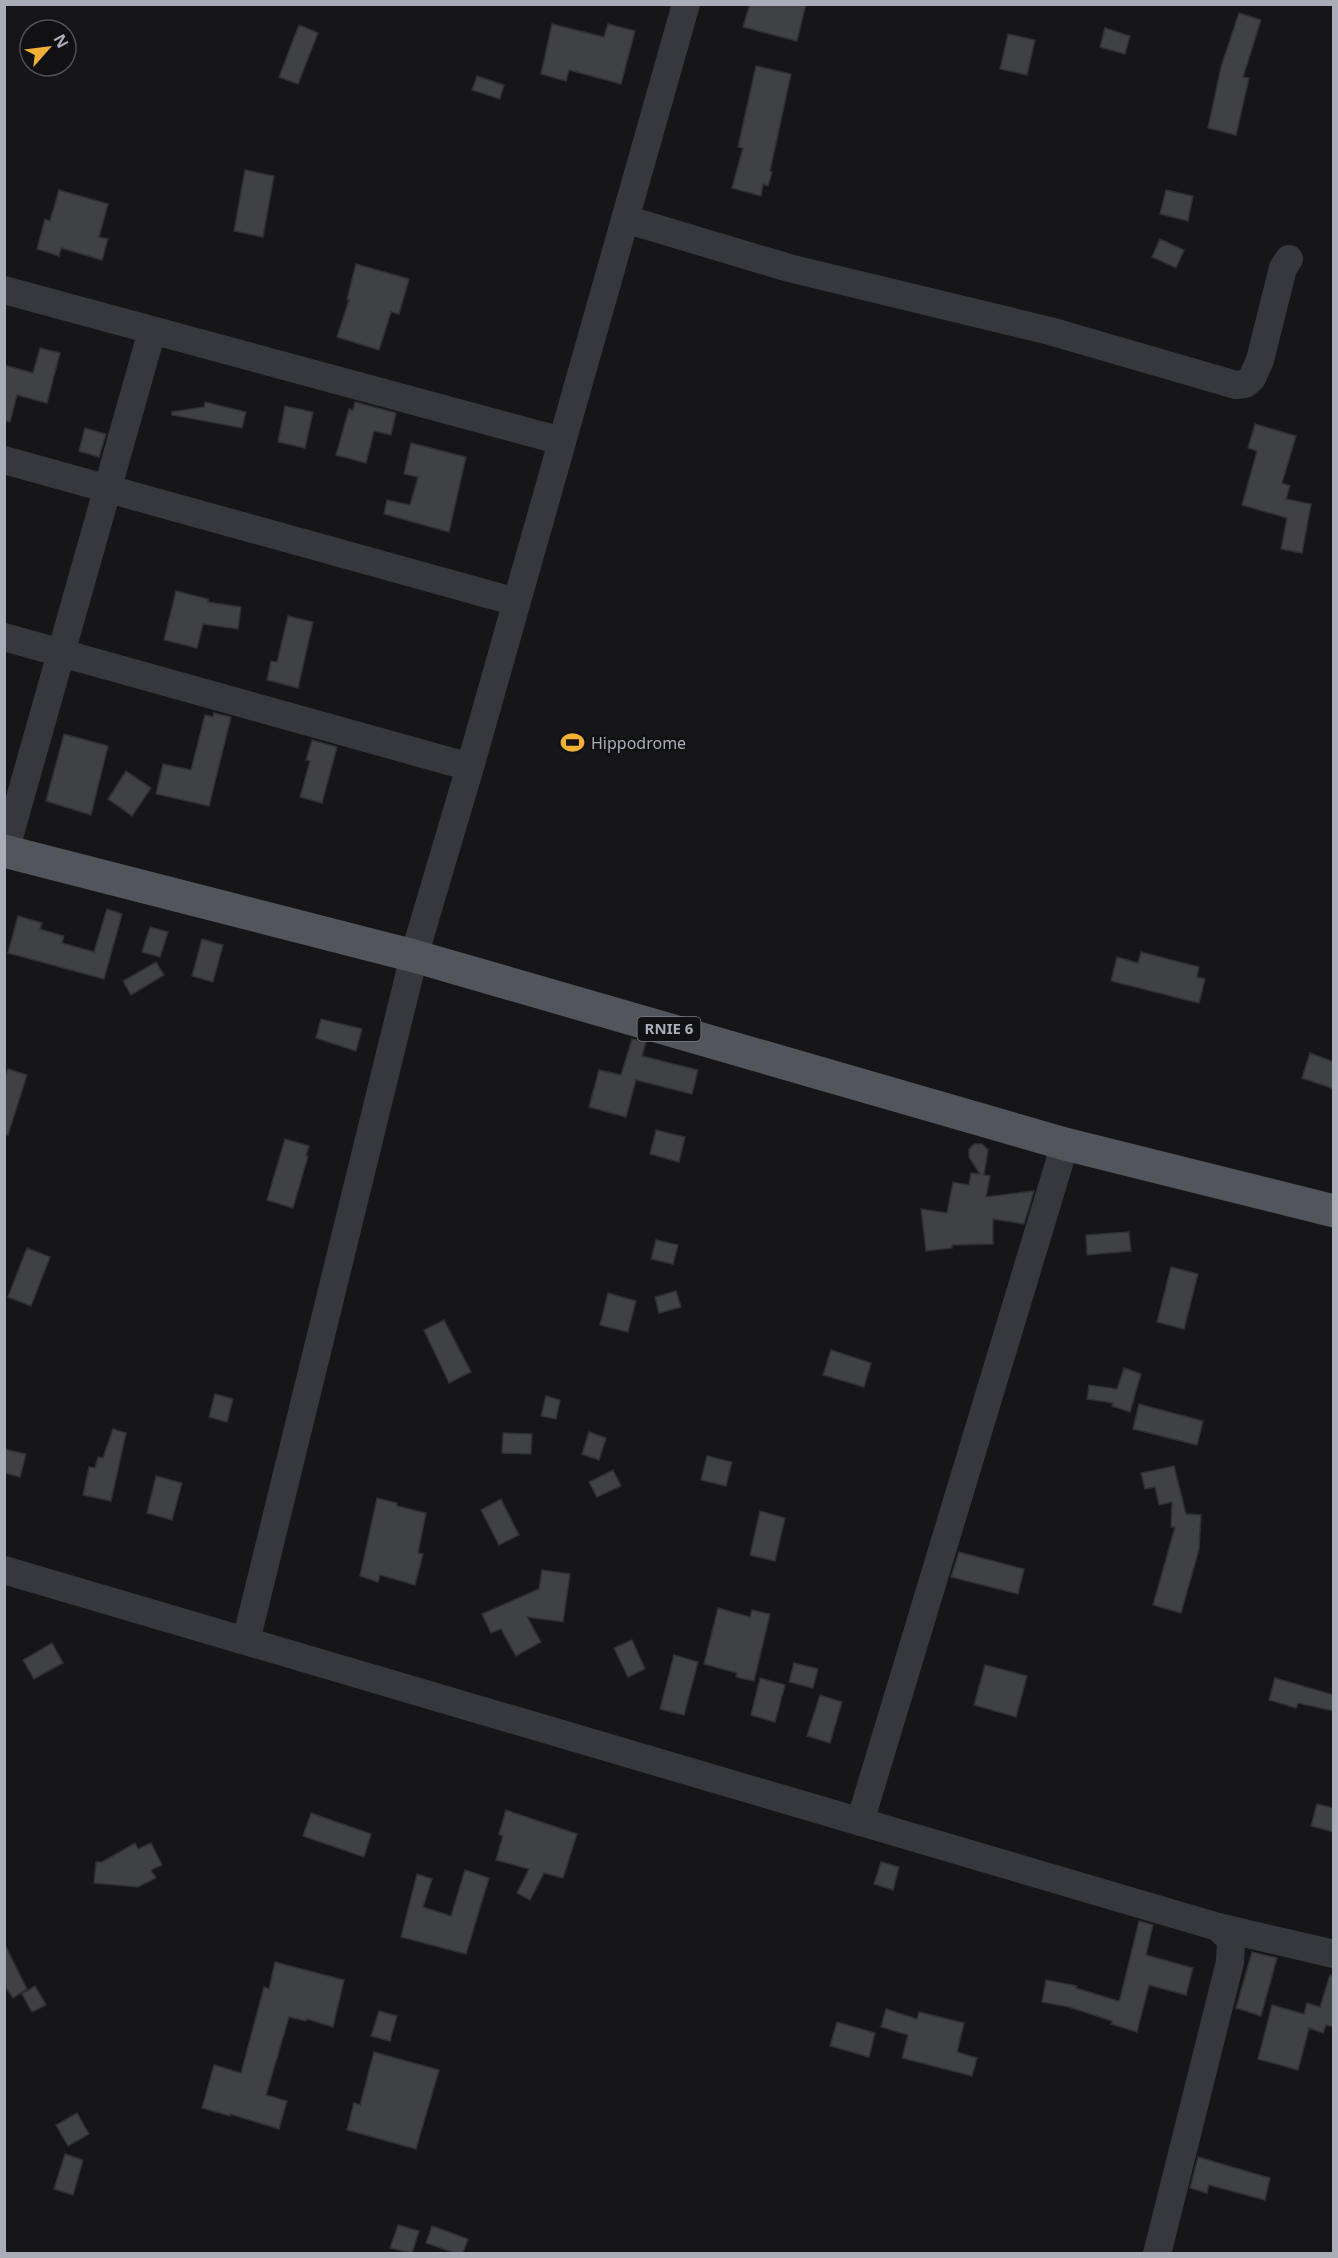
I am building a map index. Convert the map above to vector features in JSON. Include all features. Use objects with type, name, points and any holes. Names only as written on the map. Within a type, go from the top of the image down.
[{"type":"main road","name":"RNIE 6","points":[[5,852],[414,956],[1065,1144],[1334,1211]]},
{"type":"street","points":[[246,1641],[414,956],[470,767],[686,4]]},
{"type":"street","points":[[625,219],[789,268],[1050,331],[1236,385],[1245,384],[1251,378],[1260,360],[1283,268],[1289,259]]},
{"type":"street","points":[[4,290],[562,441]]},
{"type":"street","points":[[5,852],[152,331]]},
{"type":"street","points":[[4,460],[516,602]]},
{"type":"street","points":[[4,637],[470,767]]},
{"type":"street","points":[[860,1822],[1065,1144]]},
{"type":"street","points":[[4,1570],[1218,1927],[1334,1954]]},
{"type":"street","points":[[1157,2253],[1230,1962],[1231,1940],[1218,1927]]},
{"type":"building","points":[[750,4],[806,4],[797,41],[743,27]]},
{"type":"building","points":[[1239,13],[1261,20],[1243,77],[1249,78],[1236,135],[1208,128],[1221,67]]},
{"type":"building","points":[[552,24],[604,37],[608,24],[635,31],[621,84],[569,70],[566,81],[541,74]]},
{"type":"building","points":[[299,25],[318,33],[298,84],[279,77]]},
{"type":"building","points":[[1105,28],[1130,36],[1125,54],[1100,47]]},
{"type":"building","points":[[1008,34],[1035,40],[1027,75],[1000,69]]},
{"type":"building","points":[[756,66],[791,74],[770,171],[772,172],[768,186],[763,184],[761,196],[732,188],[743,148],[738,147]]},
{"type":"building","points":[[477,76],[504,85],[500,99],[472,90]]},
{"type":"building","points":[[245,170],[274,176],[263,237],[234,231]]},
{"type":"building","points":[[59,190],[108,204],[99,237],[108,239],[102,260],[61,248],[59,256],[37,249],[45,219],[50,221]]},
{"type":"building","points":[[1166,190],[1193,196],[1188,221],[1160,214]]},
{"type":"building","points":[[1160,239],[1184,250],[1176,268],[1152,257]]},
{"type":"building","points":[[356,264],[409,279],[399,314],[391,312],[379,350],[337,337],[349,300],[347,299]]},
{"type":"building","points":[[40,348],[60,353],[47,403],[17,395],[10,422],[4,421],[4,365],[33,373]]},
{"type":"building","points":[[205,402],[246,412],[242,428],[172,415],[172,412],[204,407]]},
{"type":"building","points":[[355,402],[396,413],[391,435],[374,431],[366,463],[336,455],[349,409],[353,410]]},
{"type":"building","points":[[285,406],[313,412],[305,448],[278,442]]},
{"type":"building","points":[[1255,424],[1296,436],[1282,483],[1290,486],[1286,499],[1311,504],[1302,553],[1281,549],[1287,518],[1242,505],[1257,451],[1248,448]]},
{"type":"building","points":[[85,428],[106,434],[99,457],[79,451]]},
{"type":"building","points":[[411,443],[466,457],[449,532],[384,514],[387,500],[410,505],[418,477],[404,474]]},
{"type":"building","points":[[176,591],[208,599],[208,602],[241,607],[238,629],[203,624],[197,648],[164,640]]},
{"type":"building","points":[[288,616],[313,622],[298,688],[267,680],[271,661],[277,662]]},
{"type":"building","points":[[214,713],[231,717],[209,806],[156,794],[163,764],[191,770],[205,715],[213,717]]},
{"type":"building","points":[[64,734],[108,746],[91,815],[46,801]]},
{"type":"building","points":[[312,740],[337,747],[322,803],[300,797],[310,761],[306,760]]},
{"type":"building","points":[[126,771],[151,788],[132,816],[108,799]]},
{"type":"building","points":[[107,909],[122,914],[104,979],[8,953],[18,916],[42,923],[40,929],[64,936],[62,943],[94,952]]},
{"type":"building","points":[[150,927],[168,932],[160,957],[142,952]]},
{"type":"building","points":[[202,939],[223,945],[213,982],[192,976]]},
{"type":"building","points":[[1141,952],[1199,967],[1197,977],[1205,979],[1199,1003],[1111,981],[1117,957],[1138,963]]},
{"type":"building","points":[[156,962],[164,975],[131,995],[123,981]]},
{"type":"building","points":[[321,1019],[362,1029],[356,1051],[316,1038]]},
{"type":"building","points":[[632,1039],[646,1042],[642,1056],[698,1070],[692,1094],[636,1080],[626,1117],[589,1107],[599,1070],[621,1075]]},
{"type":"building","points":[[1310,1053],[1334,1062],[1334,1089],[1302,1078]]},
{"type":"building","points":[[8,1069],[27,1075],[8,1135],[4,1134],[4,1080]]},
{"type":"building","points":[[656,1130],[685,1137],[679,1162],[650,1154]]},
{"type":"building","points":[[285,1139],[309,1146],[293,1208],[267,1200]]},
{"type":"building","points":[[974,1144],[982,1144],[988,1150],[984,1175],[990,1176],[986,1197],[1034,1191],[1024,1224],[993,1219],[993,1244],[952,1245],[952,1248],[926,1251],[921,1209],[947,1213],[953,1182],[969,1185],[971,1173],[980,1174],[969,1157],[969,1149]]},
{"type":"building","points":[[1129,1232],[1131,1251],[1087,1255],[1086,1235]]},
{"type":"building","points":[[656,1240],[678,1245],[673,1264],[651,1259]]},
{"type":"building","points":[[27,1248],[50,1257],[31,1306],[8,1297]]},
{"type":"building","points":[[1171,1267],[1198,1274],[1184,1329],[1157,1322]]},
{"type":"building","points":[[676,1291],[681,1307],[659,1313],[655,1297]]},
{"type":"building","points":[[608,1293],[636,1301],[628,1332],[600,1325]]},
{"type":"building","points":[[444,1320],[471,1372],[449,1383],[424,1330]]},
{"type":"building","points":[[831,1350],[871,1363],[864,1387],[823,1375]]},
{"type":"building","points":[[1124,1368],[1141,1374],[1130,1412],[1112,1406],[1113,1403],[1087,1399],[1089,1385],[1117,1389]]},
{"type":"building","points":[[215,1394],[233,1399],[227,1422],[209,1417]]},
{"type":"building","points":[[546,1396],[560,1400],[556,1419],[541,1416]]},
{"type":"building","points":[[1139,1404],[1203,1421],[1197,1445],[1133,1429]]},
{"type":"building","points":[[113,1429],[126,1433],[111,1501],[83,1495],[89,1467],[95,1468],[98,1457],[103,1458]]},
{"type":"building","points":[[589,1432],[606,1438],[599,1460],[582,1454]]},
{"type":"building","points":[[503,1433],[532,1434],[531,1454],[502,1453]]},
{"type":"building","points":[[4,1449],[26,1454],[20,1477],[4,1473]]},
{"type":"building","points":[[707,1456],[732,1462],[726,1486],[701,1480]]},
{"type":"building","points":[[1174,1466],[1186,1514],[1201,1515],[1199,1549],[1181,1613],[1153,1605],[1175,1527],[1171,1527],[1172,1502],[1159,1505],[1155,1487],[1145,1489],[1141,1473]]},
{"type":"building","points":[[613,1470],[621,1486],[597,1497],[589,1482]]},
{"type":"building","points":[[156,1476],[182,1483],[172,1520],[147,1513]]},
{"type":"building","points":[[377,1498],[426,1513],[418,1553],[423,1554],[415,1585],[380,1575],[378,1582],[360,1576]]},
{"type":"building","points":[[501,1499],[519,1535],[499,1545],[481,1510]]},
{"type":"building","points":[[760,1511],[785,1518],[775,1561],[750,1555]]},
{"type":"building","points":[[959,1552],[1024,1569],[1018,1594],[951,1577]]},
{"type":"building","points":[[542,1570],[570,1574],[563,1622],[527,1617],[541,1642],[516,1656],[501,1629],[491,1633],[482,1614],[539,1589]]},
{"type":"building","points":[[718,1608],[750,1617],[752,1610],[770,1614],[754,1681],[736,1677],[737,1673],[704,1664]]},
{"type":"building","points":[[632,1640],[645,1669],[628,1677],[614,1648]]},
{"type":"building","points":[[52,1643],[63,1663],[34,1679],[23,1660]]},
{"type":"building","points":[[674,1655],[698,1662],[684,1715],[660,1709]]},
{"type":"building","points":[[794,1663],[818,1669],[813,1688],[789,1682]]},
{"type":"building","points":[[985,1665],[1027,1676],[1016,1717],[974,1705]]},
{"type":"building","points":[[760,1678],[785,1685],[775,1722],[751,1715]]},
{"type":"building","points":[[1275,1678],[1334,1695],[1334,1711],[1298,1703],[1296,1708],[1269,1700]]},
{"type":"building","points":[[820,1695],[842,1702],[830,1743],[807,1736]]},
{"type":"building","points":[[1317,1804],[1334,1808],[1334,1832],[1311,1826]]},
{"type":"building","points":[[506,1810],[577,1834],[563,1878],[544,1873],[530,1900],[517,1893],[529,1869],[496,1860],[503,1836],[499,1834]]},
{"type":"building","points":[[311,1813],[371,1834],[364,1857],[303,1836]]},
{"type":"building","points":[[135,1843],[138,1849],[151,1843],[162,1865],[151,1870],[156,1878],[138,1887],[94,1883],[96,1862],[102,1862]]},
{"type":"building","points":[[881,1862],[899,1867],[893,1890],[874,1884]]},
{"type":"building","points":[[465,1870],[489,1878],[466,1954],[401,1937],[417,1874],[432,1879],[423,1907],[451,1916]]},
{"type":"building","points":[[1139,1921],[1153,1925],[1146,1955],[1193,1968],[1186,1995],[1149,1985],[1137,2032],[1069,2007],[1042,2002],[1046,1980],[1077,1986],[1076,1988],[1118,2001]]},
{"type":"building","points":[[4,1943],[27,1989],[13,1998],[4,1985]]},
{"type":"building","points":[[1252,1952],[1277,1958],[1261,2016],[1236,2008]]},
{"type":"building","points":[[275,1962],[344,1980],[333,2027],[307,2019],[306,2021],[289,2017],[266,2095],[287,2101],[279,2129],[202,2108],[214,2065],[241,2073],[264,1987],[269,1989]]},
{"type":"building","points":[[1330,1975],[1334,1976],[1334,2027],[1326,2025],[1323,2033],[1309,2028],[1298,2070],[1258,2059],[1272,2005],[1304,2014],[1307,2003],[1320,2007]]},
{"type":"building","points":[[35,1986],[46,2005],[32,2012],[22,1994]]},
{"type":"building","points":[[886,2009],[917,2019],[919,2012],[964,2023],[957,2052],[977,2058],[972,2076],[902,2058],[908,2035],[881,2027]]},
{"type":"building","points":[[379,2011],[397,2016],[390,2041],[371,2036]]},
{"type":"building","points":[[837,2022],[875,2033],[869,2057],[830,2046]]},
{"type":"building","points":[[374,2052],[439,2070],[416,2149],[347,2130],[354,2103],[360,2105]]},
{"type":"building","points":[[77,2113],[89,2134],[68,2146],[56,2125]]},
{"type":"building","points":[[65,2154],[83,2160],[73,2195],[54,2189]]},
{"type":"building","points":[[1198,2157],[1270,2178],[1265,2200],[1209,2185],[1207,2193],[1190,2188]]},
{"type":"building","points":[[398,2225],[419,2231],[412,2253],[390,2248]]},
{"type":"building","points":[[432,2226],[468,2239],[463,2253],[455,2253],[426,2243]]},
{"type":"place","name":"Hippodrome","points":[[573,743]]}]
